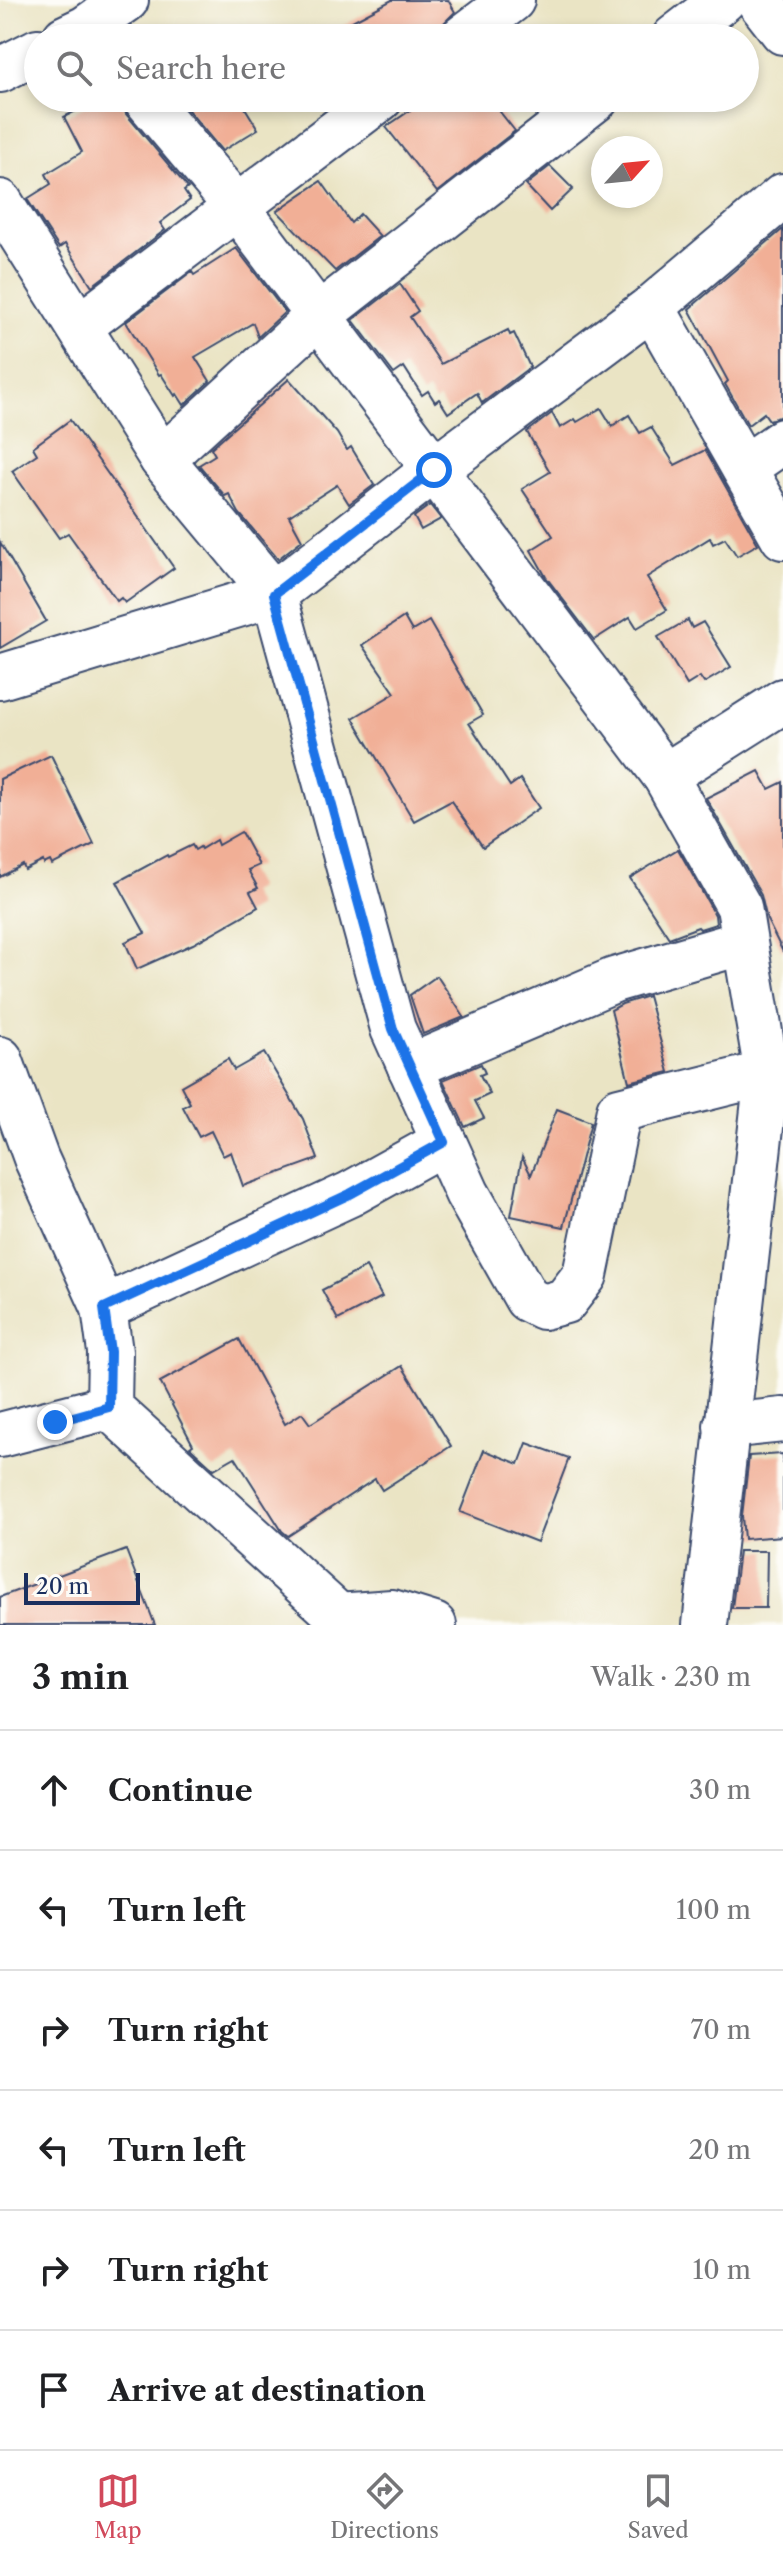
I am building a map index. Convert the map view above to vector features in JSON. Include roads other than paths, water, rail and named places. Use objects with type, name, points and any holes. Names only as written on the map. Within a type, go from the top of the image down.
[{"type":"street","points":[[96,24],[126,0]]},
{"type":"street","points":[[480,24],[512,0]]},
{"type":"street","points":[[692,24],[723,0]]},
{"type":"street","points":[[758,0],[783,32]]},
{"type":"street","points":[[0,70],[24,58]]},
{"type":"street","points":[[157,112],[236,206],[665,776],[739,907],[744,942],[775,1072],[726,1426],[705,1625]]},
{"type":"street","points":[[80,326],[362,112]]},
{"type":"street","points":[[162,459],[318,316],[579,112]]},
{"type":"street","points":[[0,677],[274,594],[652,307],[783,196]]},
{"type":"street","points":[[0,202],[162,459],[274,594],[393,1029],[467,1193],[527,1299],[543,1307],[565,1301],[585,1275],[619,1110],[775,1072]]},
{"type":"street","points":[[652,307],[783,537]]},
{"type":"street","points":[[744,468],[783,441]]},
{"type":"street","points":[[665,776],[783,701]]},
{"type":"street","points":[[410,1067],[614,980],[744,942]]},
{"type":"street","points":[[0,1059],[36,1158],[104,1308],[110,1352],[109,1407],[333,1619],[392,1612],[434,1625]]},
{"type":"street","points":[[104,1308],[350,1194],[444,1142]]},
{"type":"street","points":[[0,1435],[109,1407]]},
{"type":"street","points":[[726,1426],[783,1420]]}]
